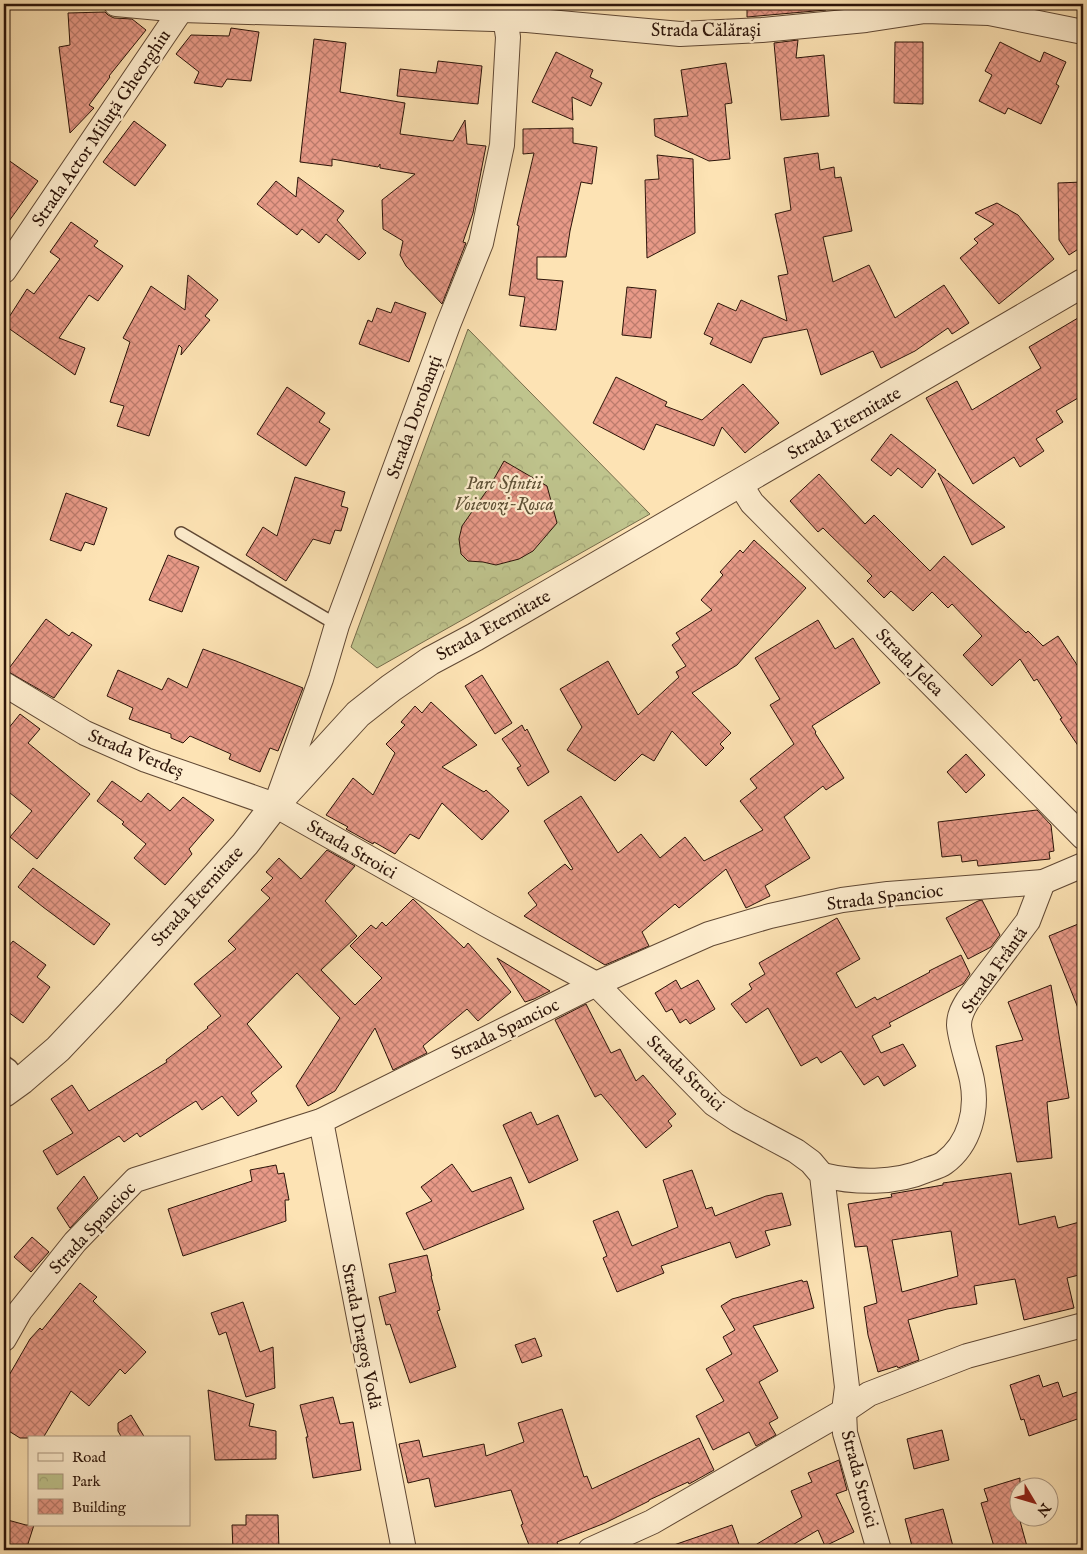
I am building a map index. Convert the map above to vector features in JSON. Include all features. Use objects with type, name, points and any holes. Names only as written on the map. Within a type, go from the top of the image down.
[{"type":"street","name":"Strada Călărași","points":[[116,4],[181,10],[504,12],[527,20],[680,34],[762,30],[865,12],[925,11],[989,13],[1083,32]]},
{"type":"street","name":"Strada Actor Miluță Gheorghiu","points":[[4,271],[181,10]]},
{"type":"street","name":"Strada Dorobanți","points":[[275,805],[321,679],[337,625],[448,325],[481,243],[502,144],[508,37],[504,12]]},
{"type":"street","name":"Strada Eternitate","points":[[13,1087],[58,1049],[109,995],[244,844],[275,805],[358,714],[406,677],[430,661],[740,484],[1083,283]]},
{"type":"street","name":"Strada Jelea","points":[[740,484],[752,503],[1083,837]]},
{"type":"street","name":"Strada Verdeș","points":[[4,684],[85,733],[137,756],[275,805]]},
{"type":"street","name":"Strada Stroici","points":[[275,805],[487,925],[596,984],[714,1104],[738,1120],[796,1151],[811,1162],[822,1175],[847,1387],[844,1411],[845,1434],[879,1550]]},
{"type":"street","name":"Strada Spancioc","points":[[4,1339],[20,1311],[75,1242],[136,1180],[321,1121],[596,984],[709,934],[770,916],[842,900],[879,895],[1043,882],[1083,865]]},
{"type":"street","name":"Strada Frântă","points":[[822,1175],[841,1179],[868,1181],[913,1176],[944,1163],[960,1147],[968,1136],[973,1114],[973,1084],[959,1024],[961,1012],[1028,921],[1043,882]]},
{"type":"street","name":"Strada Dragoș Vodă","points":[[321,1121],[404,1550]]},
{"type":"street","points":[[590,1550],[652,1522],[844,1411],[869,1394],[967,1356],[1083,1325]]},
{"type":"lane","points":[[181,533],[337,625]]},
{"type":"lane","points":[[4,1061],[11,1066],[13,1087]]},
{"type":"green space","name":"Parc Sfintii Voievozi-Rosca","points":[[468,329],[650,514],[377,668],[351,647]]},
{"type":"building","points":[[747,4],[826,4],[826,10],[747,17]]},
{"type":"building","points":[[105,12],[114,18],[132,19],[146,30],[109,76],[89,105],[94,108],[70,133],[59,47],[70,45],[68,13]]},
{"type":"building","points":[[231,28],[259,32],[251,81],[227,79],[222,87],[194,83],[199,72],[176,54],[191,35],[229,36]]},
{"type":"building","points":[[314,39],[346,43],[340,92],[405,103],[400,134],[453,141],[465,120],[467,144],[486,146],[473,213],[463,242],[466,243],[442,304],[406,266],[400,255],[403,241],[383,229],[382,200],[415,174],[380,168],[380,164],[378,167],[332,159],[332,166],[300,162]]},
{"type":"building","points":[[798,40],[796,58],[824,55],[829,116],[781,120],[774,43]]},
{"type":"building","points":[[895,42],[923,42],[923,104],[894,103]]},
{"type":"building","points":[[1000,42],[1040,62],[1044,52],[1066,62],[1056,84],[1059,86],[1041,124],[1008,108],[1005,114],[979,101],[992,75],[985,71]]},
{"type":"building","points":[[556,52],[593,70],[590,77],[602,83],[591,106],[572,97],[573,120],[532,102]]},
{"type":"building","points":[[438,61],[482,66],[478,104],[397,96],[400,69],[436,73]]},
{"type":"building","points":[[726,63],[732,103],[725,104],[730,159],[709,161],[655,136],[654,119],[688,116],[681,70]]},
{"type":"building","points":[[134,121],[166,145],[135,186],[103,162]]},
{"type":"building","points":[[573,128],[573,143],[597,147],[592,184],[581,182],[566,257],[537,257],[537,279],[563,281],[556,330],[520,326],[525,297],[509,295],[519,226],[517,225],[534,153],[523,154],[523,129]]},
{"type":"building","points":[[818,153],[820,170],[834,167],[835,178],[841,177],[852,231],[823,237],[833,282],[869,265],[895,318],[944,285],[969,323],[952,334],[948,328],[915,351],[881,368],[873,351],[821,375],[807,329],[763,338],[751,363],[710,344],[713,338],[704,334],[718,303],[736,311],[741,300],[787,321],[778,276],[788,274],[775,214],[791,210],[784,158]]},
{"type":"building","points":[[657,155],[693,159],[695,233],[647,258],[645,180],[659,179]]},
{"type":"building","points":[[4,157],[38,181],[4,228]]},
{"type":"building","points":[[298,177],[344,211],[337,220],[366,253],[359,260],[326,234],[319,243],[302,229],[297,235],[257,204],[276,181],[296,197]]},
{"type":"building","points":[[1083,182],[1083,246],[1069,255],[1059,240],[1058,183]]},
{"type":"building","points":[[997,203],[1018,215],[1054,259],[999,304],[960,258],[978,243],[974,239],[994,224],[975,213]]},
{"type":"building","points":[[71,222],[98,241],[94,246],[123,266],[98,301],[89,295],[59,338],[85,348],[75,375],[4,325],[27,289],[34,294],[60,259],[50,252]]},
{"type":"building","points":[[188,275],[218,300],[205,316],[210,320],[181,355],[182,348],[179,345],[149,436],[117,426],[124,406],[110,402],[130,342],[123,338],[151,286],[185,310]]},
{"type":"building","points":[[627,287],[656,290],[651,338],[622,335]]},
{"type":"building","points":[[395,302],[426,313],[409,362],[359,344],[368,320],[372,322],[377,308],[391,313]]},
{"type":"building","points":[[1083,315],[1083,395],[1056,411],[1063,422],[1036,439],[1044,451],[1020,467],[1014,457],[973,484],[926,398],[957,381],[972,410],[1041,368],[1029,347]]},
{"type":"building","points":[[616,377],[667,402],[665,406],[702,420],[743,384],[779,423],[745,453],[722,427],[714,446],[656,424],[644,450],[593,423]]},
{"type":"building","points":[[287,387],[325,413],[319,422],[330,429],[306,466],[257,434]]},
{"type":"building","points":[[891,434],[936,470],[922,488],[898,468],[891,476],[871,460]]},
{"type":"building","points":[[504,461],[547,486],[557,523],[533,551],[519,559],[496,565],[468,561],[461,554],[459,539],[462,526],[490,486]]},
{"type":"building","points":[[938,473],[1005,527],[972,545]]},
{"type":"building","points":[[819,474],[865,524],[874,515],[930,571],[944,556],[1026,633],[1028,631],[1043,646],[1058,636],[1083,674],[1083,753],[1060,719],[1062,718],[1037,679],[1034,681],[1020,659],[992,686],[963,655],[982,636],[952,604],[948,608],[932,592],[913,611],[891,591],[884,598],[867,581],[872,576],[823,528],[818,532],[790,501]]},
{"type":"building","points":[[295,477],[345,492],[341,506],[348,508],[341,531],[335,530],[330,544],[313,539],[286,581],[246,555],[263,527],[277,536]]},
{"type":"building","points":[[66,493],[107,508],[94,545],[85,542],[81,551],[50,540]]},
{"type":"building","points":[[754,540],[806,588],[737,665],[692,693],[731,733],[720,744],[724,748],[706,766],[672,731],[654,761],[642,754],[615,781],[567,750],[582,727],[560,689],[608,661],[638,715],[679,677],[676,672],[686,666],[672,645],[680,639],[676,633],[712,610],[701,600],[723,575],[720,572],[740,550],[743,553]]},
{"type":"building","points":[[168,555],[199,567],[182,612],[149,600]]},
{"type":"building","points":[[46,619],[69,636],[72,632],[92,645],[54,698],[7,671]]},
{"type":"building","points":[[818,620],[835,649],[853,638],[880,683],[812,726],[844,778],[826,790],[823,786],[784,817],[810,858],[765,886],[770,896],[746,908],[726,869],[679,908],[675,904],[642,932],[649,946],[605,965],[524,916],[537,905],[528,893],[565,864],[571,870],[573,869],[544,821],[581,796],[618,853],[641,834],[660,858],[685,837],[704,861],[763,830],[740,801],[757,788],[750,779],[794,744],[770,705],[780,699],[755,658]]},
{"type":"building","points":[[203,649],[303,688],[278,751],[270,748],[260,772],[229,759],[231,754],[190,736],[183,743],[171,738],[171,734],[129,719],[133,708],[107,696],[118,670],[162,690],[168,678],[187,688]]},
{"type":"building","points":[[482,675],[512,723],[495,734],[465,686]]},
{"type":"building","points":[[431,702],[477,745],[442,767],[484,792],[486,790],[509,811],[482,840],[442,803],[419,839],[410,834],[395,854],[346,829],[348,827],[326,815],[353,778],[373,795],[395,753],[386,744],[405,725],[401,722],[415,706],[422,713]]},
{"type":"building","points":[[20,714],[40,729],[28,743],[90,794],[37,859],[10,837],[32,811],[4,788],[4,734]]},
{"type":"building","points":[[522,725],[525,731],[527,729],[549,772],[528,786],[517,768],[521,766],[502,739]]},
{"type":"building","points":[[966,754],[985,775],[966,793],[947,772]]},
{"type":"building","points":[[112,781],[141,802],[148,793],[170,811],[183,797],[214,820],[189,849],[192,854],[165,885],[134,858],[146,844],[122,824],[124,822],[97,801]]},
{"type":"building","points":[[1037,810],[1051,825],[1054,851],[1049,852],[1050,859],[978,866],[977,860],[962,862],[961,855],[942,857],[938,822]]},
{"type":"building","points":[[327,850],[355,866],[325,901],[357,936],[321,970],[355,1005],[382,978],[350,946],[371,925],[376,929],[382,922],[386,926],[413,899],[464,948],[468,943],[511,992],[478,1021],[467,1009],[423,1046],[427,1053],[393,1070],[375,1028],[335,1091],[308,1106],[296,1086],[340,1018],[297,973],[247,1024],[282,1067],[251,1093],[257,1101],[238,1116],[222,1096],[202,1110],[196,1101],[140,1137],[137,1133],[124,1142],[119,1136],[57,1175],[43,1151],[73,1133],[51,1099],[72,1085],[89,1111],[167,1062],[166,1060],[208,1028],[221,1016],[194,984],[236,949],[228,941],[270,898],[261,890],[273,878],[266,872],[279,858],[301,879]]},
{"type":"building","points":[[33,868],[110,924],[94,945],[18,887]]},
{"type":"building","points":[[982,900],[1000,935],[991,947],[968,959],[946,918]]},
{"type":"building","points":[[837,918],[860,959],[836,973],[856,1008],[875,997],[877,1000],[961,955],[970,974],[963,984],[889,1023],[891,1026],[872,1036],[881,1053],[903,1044],[916,1066],[884,1086],[878,1076],[864,1085],[841,1051],[821,1063],[817,1057],[801,1066],[768,1008],[746,1023],[731,1004],[752,989],[749,984],[765,974],[759,963]]},
{"type":"building","points":[[1083,922],[1083,1018],[1082,1018],[1049,936]]},
{"type":"building","points":[[13,941],[46,965],[37,977],[50,987],[23,1023],[4,1009],[4,952]]},
{"type":"building","points":[[497,958],[550,991],[525,1002]]},
{"type":"building","points":[[676,980],[681,989],[698,980],[715,1009],[690,1024],[686,1019],[680,1023],[672,1009],[666,1012],[655,993]]},
{"type":"building","points":[[1051,985],[1069,1098],[1047,1102],[1052,1158],[1017,1162],[996,1046],[1023,1040],[1008,1002]]},
{"type":"building","points":[[586,1004],[611,1053],[620,1049],[636,1081],[643,1075],[676,1114],[668,1121],[672,1126],[646,1148],[601,1094],[595,1097],[555,1020]]},
{"type":"building","points":[[531,1112],[537,1125],[558,1115],[578,1160],[529,1183],[503,1125]]},
{"type":"building","points":[[452,1164],[472,1192],[511,1177],[524,1209],[424,1250],[406,1213],[432,1201],[421,1187]]},
{"type":"building","points":[[276,1165],[278,1174],[284,1173],[289,1200],[285,1200],[286,1221],[183,1256],[168,1209],[252,1181],[250,1170]]},
{"type":"building","points":[[692,1170],[706,1209],[712,1207],[715,1216],[766,1196],[782,1193],[791,1225],[765,1231],[770,1245],[736,1258],[730,1242],[661,1266],[664,1273],[617,1292],[603,1258],[607,1256],[593,1221],[618,1211],[632,1246],[678,1227],[663,1180]]},
{"type":"building","points":[[1011,1173],[1019,1225],[1055,1216],[1058,1228],[1083,1221],[1083,1274],[1067,1278],[1074,1308],[1024,1320],[1015,1279],[974,1286],[977,1304],[947,1309],[908,1320],[919,1360],[898,1368],[897,1366],[878,1372],[868,1335],[864,1307],[877,1303],[867,1246],[855,1247],[848,1204],[892,1197],[891,1194],[943,1185],[943,1183]],"holes":[[[951,1231],[958,1276],[902,1292],[892,1240]]]},
{"type":"building","points":[[84,1176],[98,1198],[70,1228],[57,1208]]},
{"type":"building","points":[[32,1237],[49,1252],[31,1272],[14,1257]]},
{"type":"building","points":[[427,1255],[440,1310],[437,1311],[456,1367],[410,1383],[390,1324],[386,1325],[379,1297],[396,1292],[389,1264]]},
{"type":"building","points":[[802,1280],[803,1282],[807,1281],[814,1308],[753,1326],[778,1371],[759,1382],[778,1418],[769,1423],[776,1435],[756,1446],[749,1432],[713,1450],[696,1416],[724,1401],[706,1369],[732,1354],[723,1337],[735,1330],[721,1306],[732,1299]]},
{"type":"building","points":[[80,1283],[97,1297],[93,1301],[146,1352],[125,1374],[120,1369],[89,1406],[71,1391],[44,1436],[20,1438],[4,1428],[4,1384],[30,1339],[40,1328],[42,1330]]},
{"type":"building","points":[[243,1302],[260,1352],[273,1347],[275,1388],[246,1397],[226,1332],[219,1335],[211,1313]]},
{"type":"building","points":[[535,1338],[542,1356],[522,1363],[515,1345]]},
{"type":"building","points":[[1039,1375],[1043,1387],[1058,1382],[1063,1397],[1083,1390],[1083,1417],[1029,1436],[1024,1419],[1021,1420],[1010,1385]]},
{"type":"building","points":[[208,1390],[254,1404],[249,1426],[276,1431],[276,1459],[215,1460]]},
{"type":"building","points":[[333,1397],[340,1424],[353,1422],[361,1470],[313,1478],[306,1437],[308,1437],[300,1405]]},
{"type":"building","points":[[562,1409],[584,1477],[587,1476],[592,1489],[699,1438],[714,1470],[689,1484],[688,1482],[649,1500],[605,1523],[557,1542],[560,1550],[531,1550],[521,1525],[523,1524],[511,1490],[435,1507],[429,1478],[408,1483],[399,1444],[419,1440],[423,1457],[484,1444],[486,1456],[524,1442],[518,1423]]},
{"type":"building","points":[[131,1415],[144,1436],[121,1436],[118,1431],[118,1423]]},
{"type":"building","points":[[942,1430],[949,1460],[914,1469],[907,1439]]},
{"type":"building","points":[[839,1460],[847,1490],[836,1494],[854,1532],[825,1546],[818,1530],[784,1550],[747,1550],[802,1517],[791,1491],[812,1482],[808,1473]]},
{"type":"building","points":[[1010,1481],[1010,1526],[1021,1526],[1028,1550],[995,1550],[981,1503],[988,1501],[984,1489]]},
{"type":"building","points":[[943,1509],[954,1550],[913,1550],[905,1519]]},
{"type":"building","points":[[246,1515],[278,1515],[279,1550],[233,1550],[232,1525],[246,1525]]},
{"type":"building","points":[[4,1519],[34,1526],[26,1550],[4,1550]]},
{"type":"building","points":[[732,1525],[741,1550],[668,1550],[668,1547]]}]
